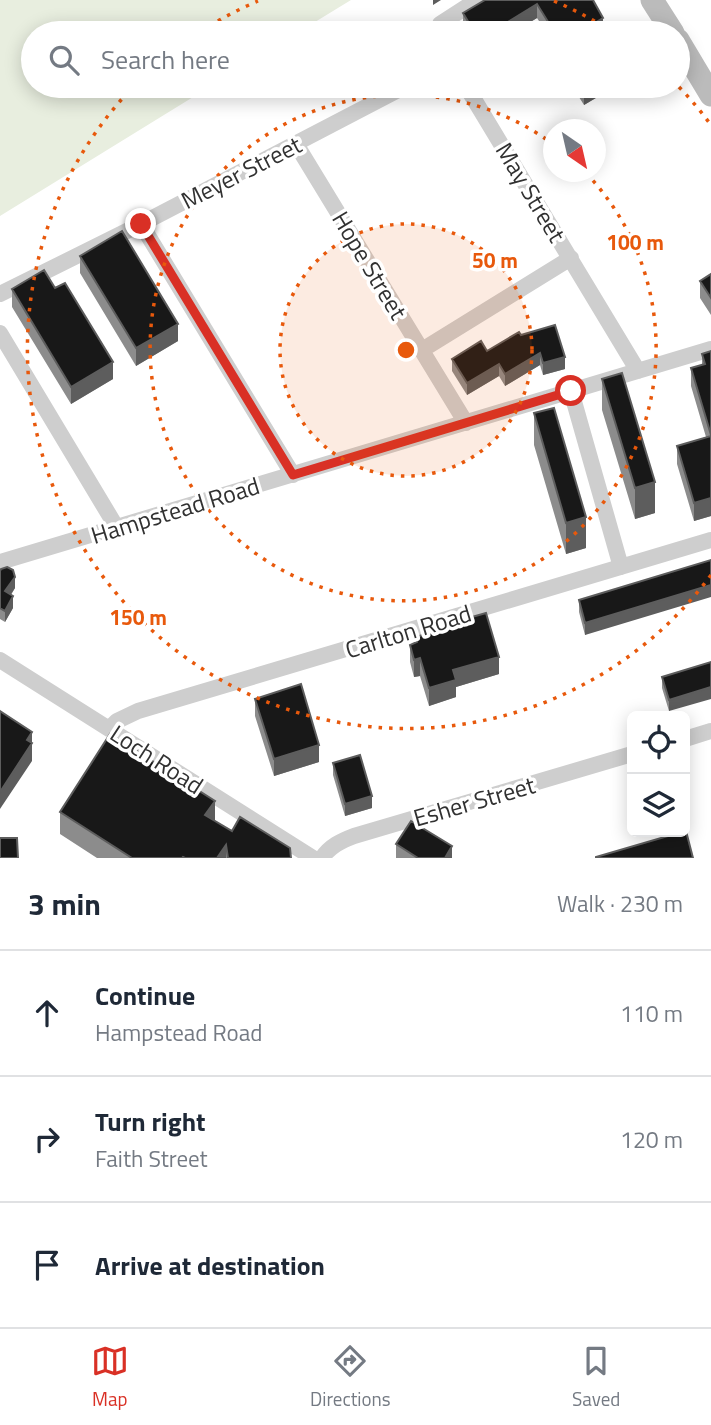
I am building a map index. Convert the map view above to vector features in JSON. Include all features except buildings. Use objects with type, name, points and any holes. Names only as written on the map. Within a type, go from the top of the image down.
[{"type":"main road","points":[[652,0],[665,21]]},
{"type":"main road","points":[[690,60],[711,95]]},
{"type":"street","points":[[445,21],[477,0]]},
{"type":"street","name":"Meyer Street","points":[[0,294],[383,98]]},
{"type":"street","name":"May Street","points":[[473,98],[638,371]]},
{"type":"street","name":"Hope Street","points":[[296,144],[466,424]]},
{"type":"street","points":[[141,224],[293,475]]},
{"type":"street","points":[[422,350],[571,258]]},
{"type":"street","points":[[0,333],[117,528]]},
{"type":"street","name":"Hampstead Road","points":[[0,562],[711,349]]},
{"type":"street","points":[[571,391],[621,568]]},
{"type":"street","name":"Carlton Road","points":[[109,729],[117,721],[138,711],[711,540]]},
{"type":"street","name":"Loch Road","points":[[0,660],[313,858]]},
{"type":"street","points":[[690,737],[711,731]]},
{"type":"street","name":"Esher Street","points":[[323,858],[327,850],[354,836],[627,755]]},
{"type":"green space","points":[[0,0],[351,0],[317,21],[21,21],[21,98],[192,98],[0,216]]},
{"type":"route","points":[[141,224],[293,475],[571,391]]}]
